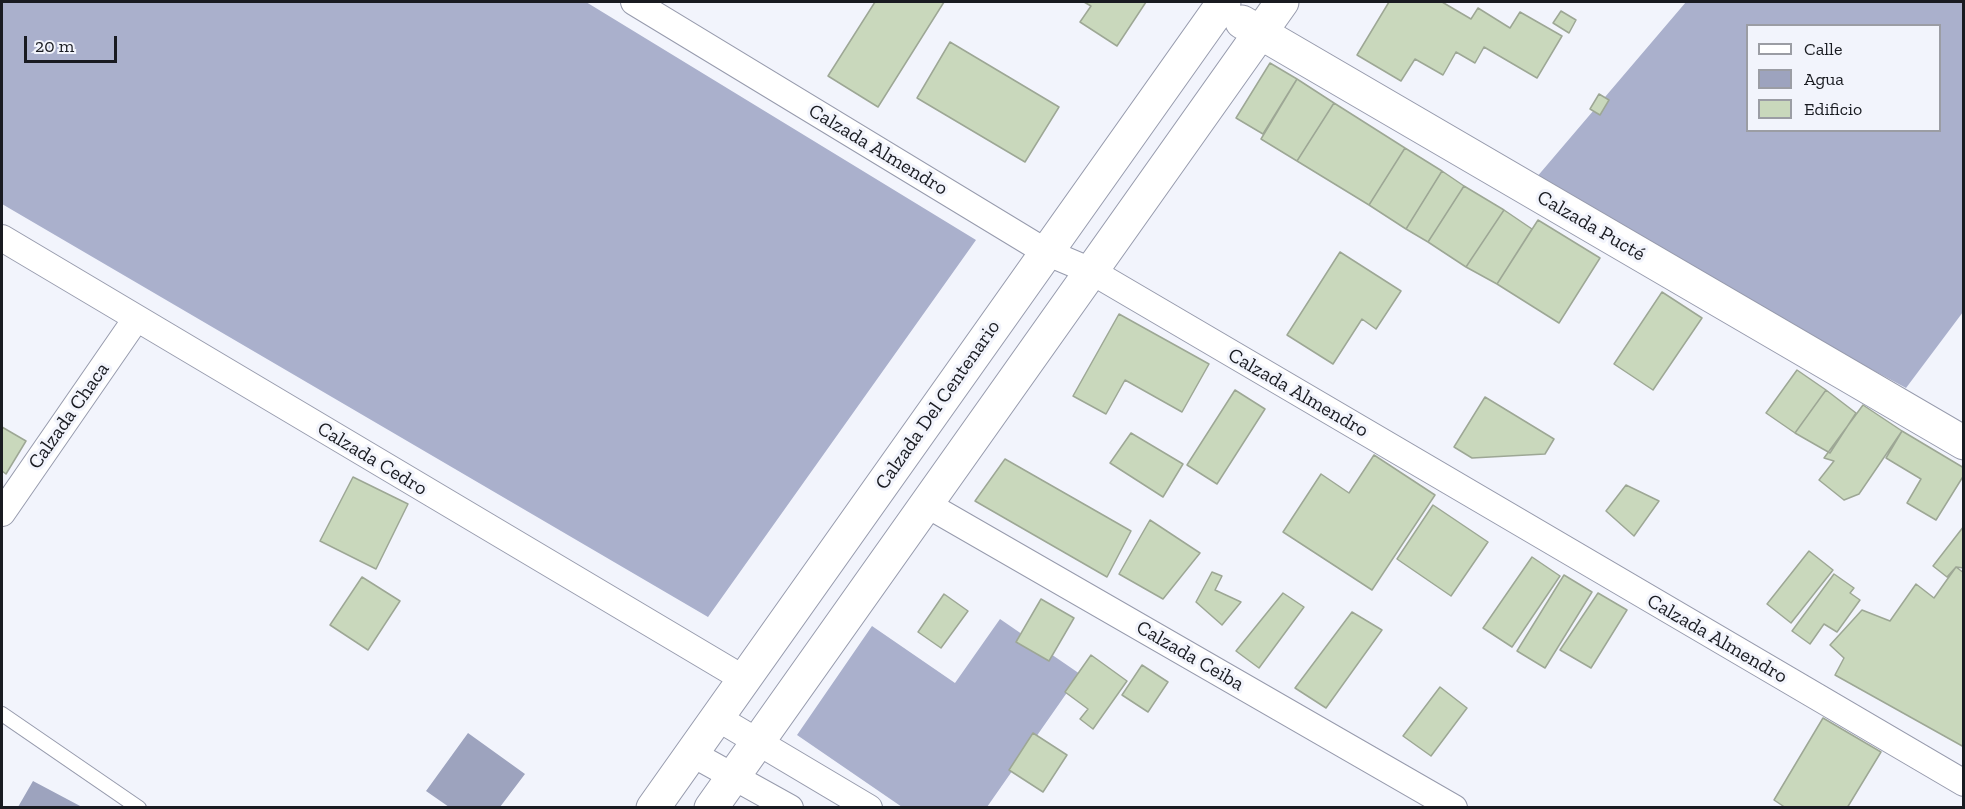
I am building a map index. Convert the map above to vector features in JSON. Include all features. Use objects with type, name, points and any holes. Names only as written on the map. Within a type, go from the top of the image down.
[{"type":"main road","points":[[711,807],[1282,2]]},
{"type":"main road","name":"Calzada Del Centenario","points":[[653,807],[1219,4]]},
{"type":"main road","name":"Calzada Pucté","points":[[1219,4],[1260,33],[1964,443]]},
{"type":"street","name":"Calzada Almendro","points":[[634,2],[1046,252],[1091,271],[1964,783]]},
{"type":"street","name":"Calzada Cedro","points":[[2,238],[744,679]]},
{"type":"street","name":"Calzada Chaca","points":[[2,513],[136,319]]},
{"type":"street","name":"Calzada Ceiba","points":[[926,504],[1454,807]]},
{"type":"street","points":[[717,717],[757,743],[869,807]]},
{"type":"street","points":[[692,753],[790,807]]},
{"type":"lane","points":[[2,714],[139,807]]},
{"type":"shaded area","points":[[2,2],[586,2],[976,240],[708,617],[2,204]]},
{"type":"shaded area","points":[[1686,2],[1963,2],[1963,312],[1906,388],[1530,185]]},
{"type":"shaded area","points":[[1000,619],[1080,674],[987,807],[902,807],[797,735],[872,626],[955,683]]},
{"type":"water","points":[[468,733],[525,774],[500,807],[449,807],[426,791]]},
{"type":"water","points":[[33,781],[82,807],[18,807]]},
{"type":"building","points":[[875,2],[944,2],[878,107],[828,76]]},
{"type":"building","points":[[1084,2],[1146,2],[1117,46],[1080,22],[1091,6]]},
{"type":"building","points":[[1389,2],[1442,2],[1471,19],[1478,8],[1510,28],[1520,12],[1562,36],[1537,78],[1484,47],[1475,63],[1456,52],[1443,75],[1415,59],[1401,81],[1357,55]]},
{"type":"building","points":[[1561,11],[1576,20],[1569,33],[1553,23]]},
{"type":"building","points":[[950,42],[1059,107],[1025,162],[917,98]]},
{"type":"building","points":[[1270,63],[1297,79],[1263,134],[1236,118]]},
{"type":"building","points":[[1297,79],[1334,103],[1297,161],[1261,139]]},
{"type":"building","points":[[1599,94],[1609,100],[1600,115],[1590,109]]},
{"type":"building","points":[[1334,103],[1405,148],[1369,205],[1297,161]]},
{"type":"building","points":[[1405,148],[1442,171],[1406,229],[1369,205]]},
{"type":"building","points":[[1442,171],[1464,186],[1428,242],[1406,229]]},
{"type":"building","points":[[1464,186],[1504,210],[1466,267],[1428,242]]},
{"type":"building","points":[[1504,210],[1532,229],[1497,284],[1466,267]]},
{"type":"building","points":[[1538,220],[1600,258],[1559,323],[1497,284]]},
{"type":"building","points":[[1340,252],[1401,291],[1376,329],[1362,319],[1333,364],[1287,335]]},
{"type":"building","points":[[1662,292],[1702,318],[1653,390],[1614,364]]},
{"type":"building","points":[[1119,314],[1209,364],[1182,412],[1125,380],[1106,414],[1073,396]]},
{"type":"building","points":[[1797,370],[1826,390],[1795,433],[1766,413]]},
{"type":"building","points":[[1235,390],[1265,409],[1217,484],[1187,465]]},
{"type":"building","points":[[1826,390],[1856,413],[1830,453],[1795,433]]},
{"type":"building","points":[[1485,397],[1554,439],[1545,454],[1472,458],[1454,447]]},
{"type":"building","points":[[1863,405],[1902,431],[1859,494],[1844,500],[1819,480],[1834,461],[1824,458]]},
{"type":"building","points":[[2,427],[26,441],[6,474],[2,471]]},
{"type":"building","points":[[1902,431],[1964,468],[1964,475],[1936,520],[1907,503],[1921,479],[1886,458]]},
{"type":"building","points":[[1131,433],[1183,464],[1163,497],[1110,463]]},
{"type":"building","points":[[1374,455],[1435,495],[1372,590],[1283,532],[1321,474],[1349,493]]},
{"type":"building","points":[[1005,459],[1131,531],[1107,577],[975,501]]},
{"type":"building","points":[[353,477],[408,504],[376,569],[320,541]]},
{"type":"building","points":[[1626,485],[1659,501],[1634,536],[1606,511]]},
{"type":"building","points":[[1433,505],[1488,542],[1451,596],[1397,559]]},
{"type":"building","points":[[1150,520],[1200,553],[1163,599],[1119,574]]},
{"type":"building","points":[[1964,526],[1964,568],[1956,567],[1947,577],[1933,566]]},
{"type":"building","points":[[1809,551],[1833,570],[1791,623],[1767,604]]},
{"type":"building","points":[[1532,557],[1560,576],[1512,647],[1483,628]]},
{"type":"building","points":[[1956,567],[1964,573],[1964,747],[1835,675],[1844,658],[1830,645],[1862,610],[1890,621],[1916,584],[1934,598]]},
{"type":"building","points":[[1212,572],[1222,576],[1215,590],[1241,602],[1222,625],[1196,602]]},
{"type":"building","points":[[1834,574],[1854,588],[1850,593],[1860,600],[1837,632],[1824,624],[1810,644],[1792,631]]},
{"type":"building","points":[[1564,575],[1592,592],[1545,668],[1517,651]]},
{"type":"building","points":[[362,577],[400,601],[368,650],[330,625]]},
{"type":"building","points":[[1283,593],[1304,607],[1259,668],[1236,651]]},
{"type":"building","points":[[1598,593],[1627,610],[1591,668],[1560,650]]},
{"type":"building","points":[[944,594],[968,611],[941,648],[918,632]]},
{"type":"building","points":[[1041,599],[1074,618],[1049,661],[1016,642]]},
{"type":"building","points":[[1352,612],[1382,630],[1326,708],[1295,688]]},
{"type":"building","points":[[1091,655],[1127,681],[1093,729],[1080,719],[1088,709],[1065,692]]},
{"type":"building","points":[[1142,665],[1168,682],[1148,712],[1122,695]]},
{"type":"building","points":[[1440,687],[1467,708],[1431,756],[1403,736]]},
{"type":"building","points":[[1823,718],[1881,752],[1847,808],[1786,808],[1774,800]]},
{"type":"building","points":[[1033,733],[1067,755],[1043,792],[1009,770]]}]
